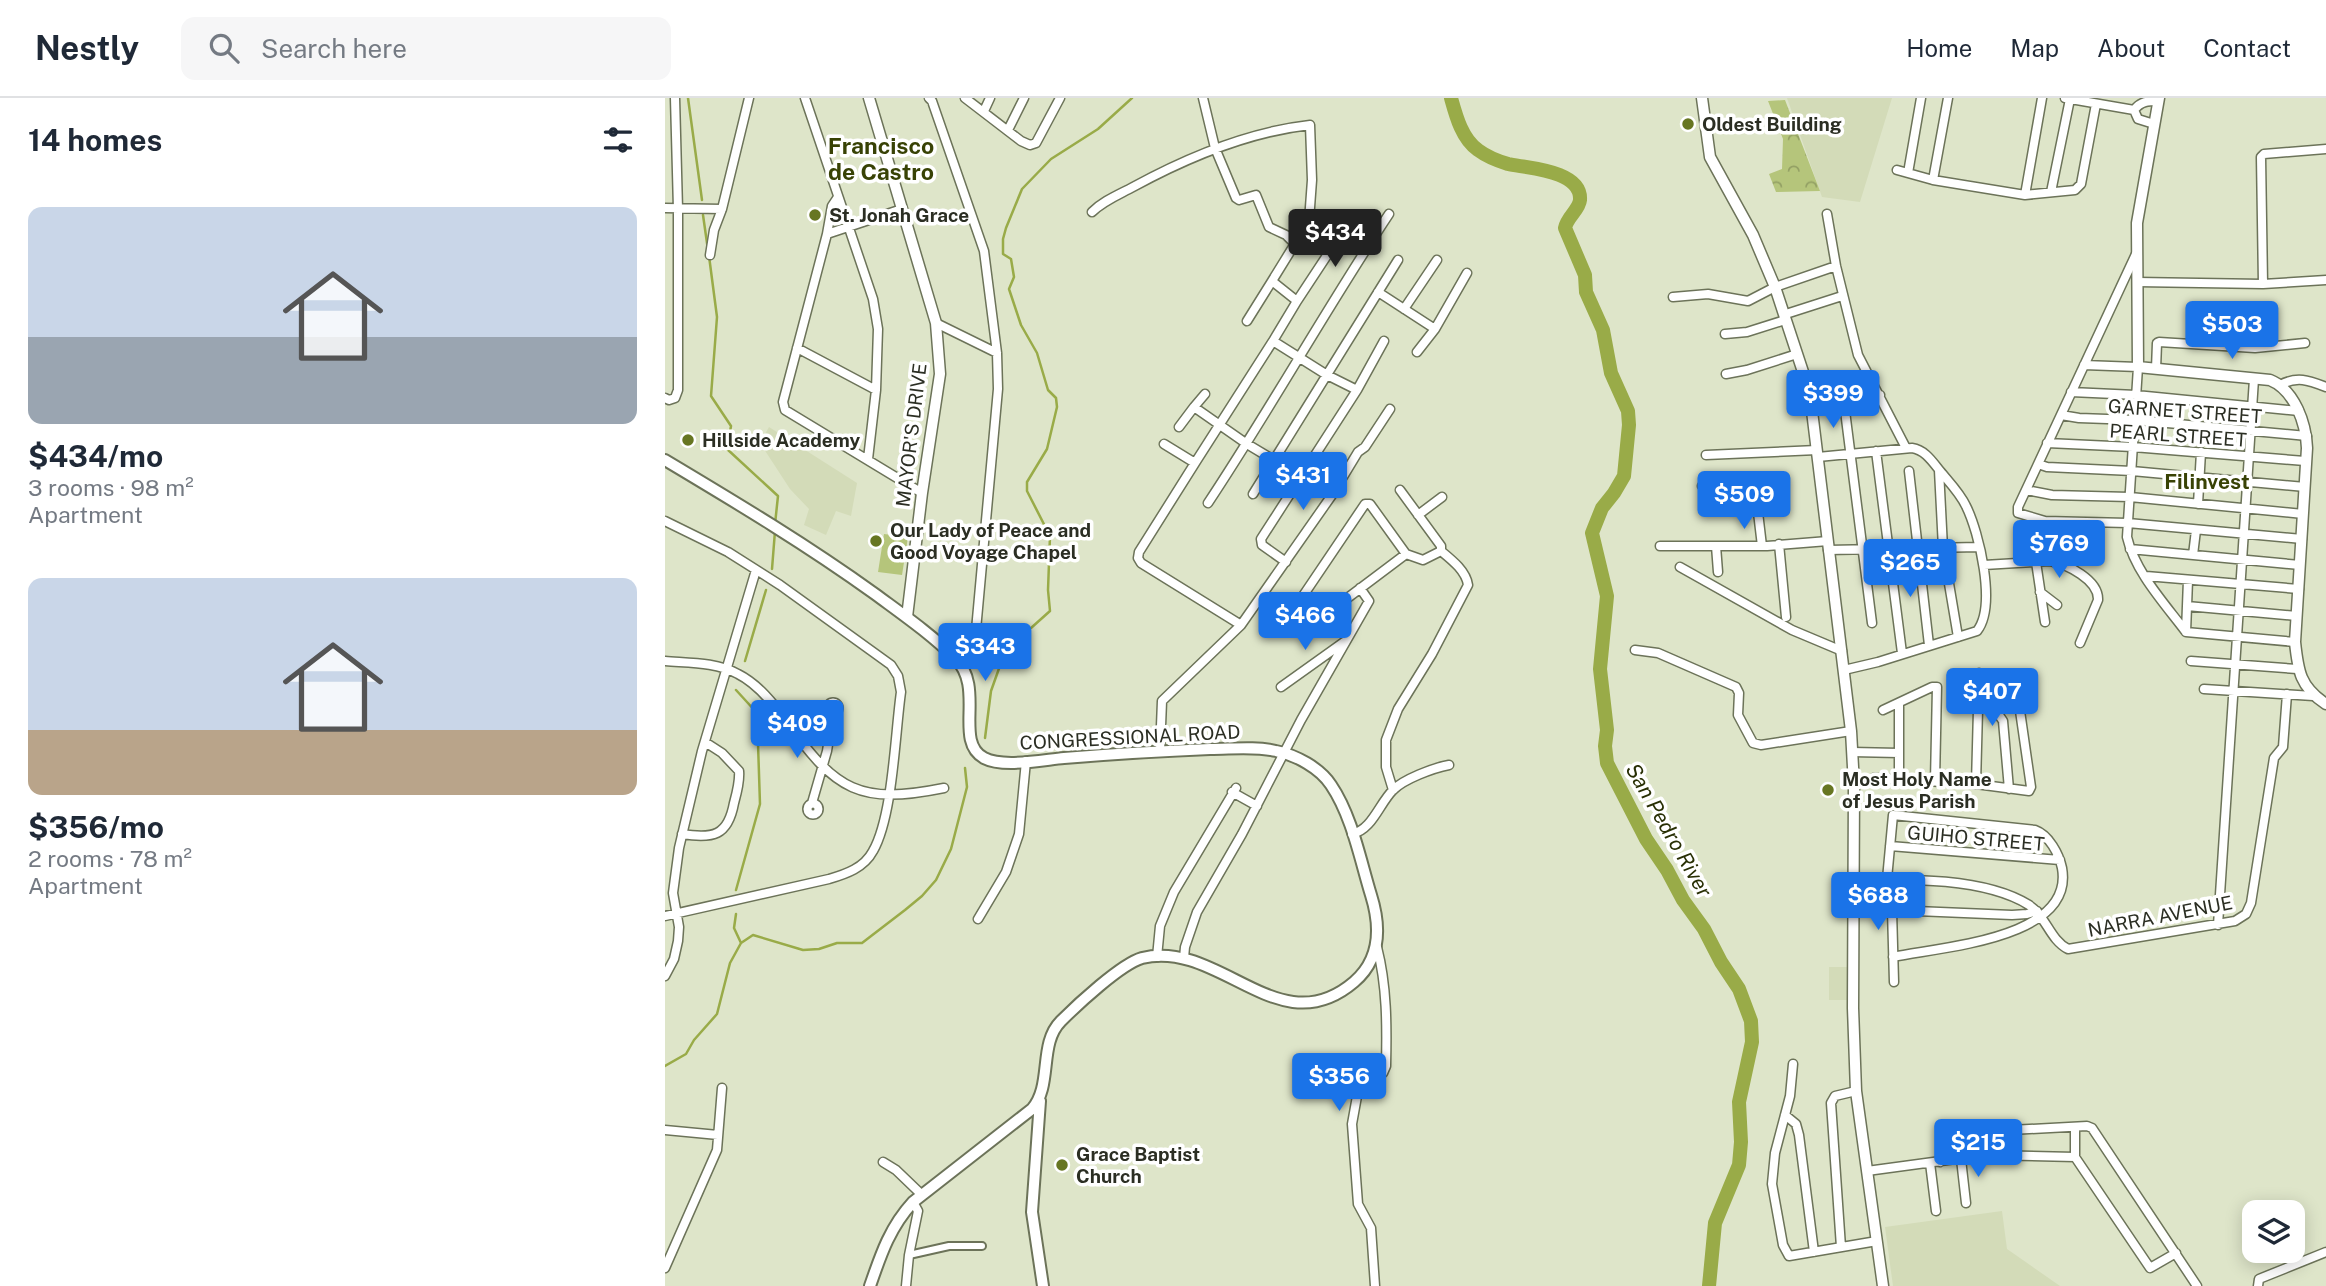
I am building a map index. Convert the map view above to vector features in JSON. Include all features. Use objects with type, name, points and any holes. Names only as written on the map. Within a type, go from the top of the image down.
[{"type":"main road","points":[[665,460],[790,534],[907,617],[943,646],[964,668]]},
{"type":"main road","name":"CONGRESSIONAL ROAD","points":[[964,668],[971,691],[969,733],[974,748],[982,756],[994,761],[1258,748],[1284,753],[1304,762],[1325,778],[1341,803],[1376,911],[1377,947]]},
{"type":"main road","points":[[1044,1286],[1032,1212],[1040,1098],[1050,1041],[1058,1024],[1087,996],[1139,959],[1184,958],[1216,970],[1262,994],[1298,1004],[1317,1003],[1355,981],[1369,966],[1377,947]]},
{"type":"main road","points":[[870,1286],[887,1238],[898,1218],[917,1198],[1032,1109],[1040,1098]]},
{"type":"main road","points":[[1022,1117],[1038,1129]]},
{"type":"street","points":[[665,398],[669,401],[674,398],[678,390],[675,98]]},
{"type":"street","points":[[710,255],[714,230],[722,209],[749,98]]},
{"type":"street","points":[[804,98],[873,299],[876,319],[876,390],[868,459]]},
{"type":"street","name":"MAYOR'S DRIVE","points":[[869,98],[936,323],[940,374],[907,617]]},
{"type":"street","points":[[929,98],[957,166],[984,251],[997,353],[997,389],[974,653],[964,668]]},
{"type":"street","points":[[965,98],[1030,145],[1036,143],[1060,98]]},
{"type":"street","points":[[984,111],[990,98]]},
{"type":"street","points":[[1008,130],[1024,98]]},
{"type":"street","points":[[1203,98],[1215,148],[1236,198],[1239,200],[1256,195],[1269,227],[1286,234],[1295,244]]},
{"type":"street","points":[[1702,98],[1710,157],[1753,235],[1787,317],[1806,381],[1818,454],[1834,609],[1842,651],[1851,731],[1856,1091],[1883,1286]]},
{"type":"street","points":[[1908,173],[1921,98]]},
{"type":"street","points":[[1933,180],[1948,98]]},
{"type":"street","points":[[2025,195],[2042,98]]},
{"type":"street","points":[[2051,192],[2068,99],[2134,110]]},
{"type":"street","points":[[2134,110],[2146,101],[2159,100],[2137,223],[2138,367],[2127,537],[2130,549],[2186,632],[2295,642]]},
{"type":"street","points":[[1897,170],[1933,180],[2025,195],[2075,190],[2081,184],[2096,104]]},
{"type":"street","points":[[2134,110],[2138,119],[2154,124]]},
{"type":"street","points":[[1091,212],[1101,203],[1163,170],[1215,148],[1279,128],[1310,125],[1312,180],[1309,221],[1247,321]]},
{"type":"street","points":[[2263,284],[2261,157],[2264,154],[2326,149]]},
{"type":"street","points":[[838,197],[832,206],[783,402],[785,410],[922,493]]},
{"type":"street","points":[[665,208],[722,209]]},
{"type":"street","points":[[827,234],[902,209]]},
{"type":"street","points":[[1208,503],[1300,358],[1338,291],[1389,214]]},
{"type":"street","points":[[1827,214],[1842,296],[1858,355],[1906,448]]},
{"type":"street","points":[[1241,625],[1141,563],[1139,552],[1349,222]]},
{"type":"street","points":[[2137,251],[2047,443],[2018,513],[2045,521],[2129,523],[2302,539]]},
{"type":"street","points":[[1253,494],[1398,260]]},
{"type":"street","points":[[1404,309],[1437,260]]},
{"type":"street","points":[[1673,297],[1707,294],[1748,301],[1775,287],[1836,267]]},
{"type":"street","points":[[1417,352],[1435,328],[1467,273]]},
{"type":"street","points":[[2137,282],[2263,284],[2326,280]]},
{"type":"street","points":[[1272,281],[1297,301]]},
{"type":"street","points":[[1378,292],[1435,328]]},
{"type":"street","points":[[1725,334],[1747,332],[1842,296]]},
{"type":"street","points":[[936,323],[997,353]]},
{"type":"street","points":[[1273,341],[1327,375],[1357,390]]},
{"type":"street","points":[[1286,562],[1262,545],[1261,539],[1357,390],[1384,341]]},
{"type":"street","points":[[2156,369],[2159,342],[2255,348],[2305,343]]},
{"type":"street","points":[[797,348],[876,390]]},
{"type":"street","points":[[1726,374],[1797,354]]},
{"type":"street","points":[[2084,365],[2138,367],[2270,380],[2280,385],[2299,411],[2307,436],[2295,642],[2297,669],[2313,696]]},
{"type":"street","points":[[2218,925],[2254,379]]},
{"type":"street","points":[[2280,385],[2292,379],[2307,379],[2326,387]]},
{"type":"street","points":[[2071,392],[2137,395],[2299,411]]},
{"type":"street","points":[[1179,427],[1205,394]]},
{"type":"street","points":[[1818,408],[1880,395]]},
{"type":"street","points":[[1844,403],[1872,623]]},
{"type":"street","points":[[1194,407],[1247,444],[1332,495]]},
{"type":"street","points":[[1160,751],[1162,701],[1241,625],[1259,602],[1358,452],[1365,447],[1390,409]]},
{"type":"street","name":"GARNET STREET","points":[[2061,415],[2307,436]]},
{"type":"street","name":"PEARL STREET","points":[[2047,443],[2305,461]]},
{"type":"street","points":[[1164,444],[1195,463]]},
{"type":"street","points":[[1706,455],[1851,454],[1906,448],[1920,450],[1965,503],[1984,565],[1986,589],[1982,624],[1973,634],[1844,670]]},
{"type":"street","points":[[1876,451],[1902,653]]},
{"type":"street","points":[[2198,504],[2201,453]]},
{"type":"street","points":[[2038,464],[2078,470],[2132,471],[2305,487]]},
{"type":"street","points":[[1938,469],[1943,548],[1958,638]]},
{"type":"street","points":[[1909,471],[1929,645]]},
{"type":"street","points":[[1702,486],[1755,487],[1762,546]]},
{"type":"street","points":[[1393,790],[1386,767],[1386,740],[1398,709],[1433,654],[1468,585],[1461,569],[1441,551],[1441,546],[1400,490]]},
{"type":"street","points":[[2026,490],[2052,495],[2130,497],[2303,514]]},
{"type":"street","points":[[1418,515],[1442,497]]},
{"type":"street","points":[[1284,624],[1365,504],[1370,504],[1406,554],[1423,560],[1441,551]]},
{"type":"street","points":[[665,521],[756,570],[891,665],[898,676],[901,692],[889,795],[881,830],[873,852],[851,873],[665,916]]},
{"type":"street","points":[[2193,555],[2196,530]]},
{"type":"street","points":[[1660,546],[1779,544],[1861,549],[1979,547]]},
{"type":"street","points":[[1779,544],[1786,617]]},
{"type":"street","points":[[1716,546],[1718,572]]},
{"type":"street","points":[[2130,549],[2300,565]]},
{"type":"street","points":[[1259,602],[1284,624],[1301,633],[1406,554]]},
{"type":"street","points":[[1984,565],[2017,562],[2059,563],[2096,587],[2098,600],[2080,643]]},
{"type":"street","points":[[2036,562],[2045,622]]},
{"type":"street","points":[[1680,567],[1792,630],[1842,651]]},
{"type":"street","points":[[665,976],[674,959],[678,941],[673,893],[682,834],[725,668],[756,570]]},
{"type":"street","points":[[2146,576],[2298,589]]},
{"type":"street","points":[[2186,632],[2188,580]]},
{"type":"street","points":[[1184,958],[1197,912],[1370,600],[1360,588]]},
{"type":"street","points":[[2040,592],[2057,605]]},
{"type":"street","points":[[2187,606],[2297,616]]},
{"type":"street","points":[[1281,687],[1346,640]]},
{"type":"street","points":[[1635,650],[1658,653],[1736,687],[1739,693],[1738,715],[1753,743],[1761,746],[1851,731]]},
{"type":"street","points":[[665,661],[725,668],[741,675],[773,703],[822,767],[842,782],[863,792],[910,795],[944,788]]},
{"type":"street","points":[[2191,661],[2297,669]]},
{"type":"street","points":[[1976,784],[1979,673]]},
{"type":"street","points":[[1883,710],[1937,687],[1935,781]]},
{"type":"street","points":[[1979,687],[2003,721],[2009,789]]},
{"type":"street","points":[[2204,689],[2313,696],[2326,704]]},
{"type":"street","points":[[1874,778],[1976,784],[2027,792],[2031,787],[2017,690]]},
{"type":"street","name":"NARRA AVENUE","points":[[1854,880],[1933,880],[1999,892],[2019,900],[2039,913],[2060,943],[2073,949],[2235,921],[2246,914],[2251,903],[2274,758],[2283,747],[2287,694]]},
{"type":"street","points":[[1899,703],[1899,779]]},
{"type":"street","points":[[813,803],[827,751],[833,713]]},
{"type":"street","points":[[682,834],[715,834],[727,827],[731,819],[739,771],[728,758],[705,741]]},
{"type":"street","points":[[1852,752],[1899,753]]},
{"type":"street","points":[[978,919],[998,888],[1019,834],[1026,761]]},
{"type":"street","points":[[1352,834],[1359,833],[1393,790],[1433,768],[1449,765]]},
{"type":"street","points":[[1157,957],[1160,926],[1174,892],[1234,790],[1257,806]]},
{"type":"street","points":[[1893,957],[2010,934],[2030,925],[2058,896],[2063,878],[2060,860],[2043,833],[1893,815],[1887,879],[1892,910],[1893,957],[1894,982]]},
{"type":"street","name":"GUIHO STREET","points":[[1890,846],[2060,860]]},
{"type":"street","points":[[1892,910],[2012,915],[2039,913]]},
{"type":"street","points":[[1375,1286],[1371,1228],[1358,1204],[1352,1124],[1359,1085],[1383,1073],[1385,1066],[1387,1015],[1377,947]]},
{"type":"street","points":[[1793,1064],[1792,1084],[1775,1153],[1772,1184],[1783,1245],[1789,1256],[1877,1241]]},
{"type":"street","points":[[665,1268],[713,1162],[722,1088]]},
{"type":"street","points":[[1841,1247],[1831,1103],[1835,1096],[1856,1091]]},
{"type":"street","points":[[1785,1115],[1796,1124],[1799,1135],[1814,1252]]},
{"type":"street","points":[[2075,1127],[2075,1157],[2150,1268],[2176,1253]]},
{"type":"street","points":[[1940,1162],[1948,1140],[1954,1133],[2092,1128],[2197,1286]]},
{"type":"street","points":[[665,1130],[718,1135]]},
{"type":"street","points":[[1867,1171],[1985,1156],[2075,1157]]},
{"type":"street","points":[[1961,1159],[1966,1203]]},
{"type":"street","points":[[883,1162],[896,1170],[917,1198],[918,1212],[909,1255],[907,1286]]},
{"type":"street","points":[[1930,1163],[1936,1211]]},
{"type":"street","points":[[909,1255],[949,1246],[982,1246]]},
{"type":"street","points":[[2258,1286],[2259,1279],[2326,1252]]},
{"type":"shaded area","points":[[1787,98],[1892,98],[1860,202],[1822,197]]},
{"type":"shaded area","points":[[769,427],[857,483],[851,516],[836,511],[826,535],[804,525],[809,509],[790,489],[760,443]]},
{"type":"shaded area","points":[[1881,885],[1881,910],[1857,911],[1857,886]]},
{"type":"shaded area","points":[[1829,967],[1852,967],[1851,1000],[1829,1000]]},
{"type":"shaded area","points":[[2002,1211],[2007,1249],[2060,1286],[1893,1286],[1885,1227]]},
{"type":"green space","points":[[1785,100],[1820,191],[1776,192],[1769,174],[1782,169],[1783,139],[1768,101]]},
{"type":"green space","points":[[884,534],[908,537],[902,575],[878,572]]},
{"type":"waterway","points":[[688,98],[702,200]]},
{"type":"waterway","points":[[985,738],[991,691],[1007,646],[1013,638],[1031,628],[1050,611],[1050,536],[1027,491],[1027,482],[1047,449],[1057,407],[1056,398],[1048,390],[1037,353],[1021,325],[1009,289],[1014,277],[1011,259],[1003,254],[1003,239],[1022,189],[1051,159],[1098,129],[1132,98]]},
{"type":"waterway","name":"San Pedro River","points":[[1451,98],[1464,133],[1478,150],[1508,164],[1563,176],[1578,190],[1579,204],[1565,228],[1585,275],[1586,292],[1603,330],[1611,373],[1628,411],[1624,476],[1602,508],[1592,533],[1607,596],[1600,669],[1607,730],[1607,763],[1646,839],[1739,989],[1751,1021],[1752,1042],[1739,1102],[1739,1165],[1715,1223],[1709,1286]]},
{"type":"waterway","points":[[703,215],[708,250]]},
{"type":"waterway","points":[[709,256],[717,317],[711,396],[731,426],[727,449],[778,496],[775,524]]},
{"type":"waterway","points":[[772,569],[775,531]]},
{"type":"waterway","points":[[745,661],[766,590]]},
{"type":"waterway","points":[[736,690],[757,713],[760,804],[736,890]]},
{"type":"waterway","points":[[665,1066],[686,1054],[694,1040],[717,1014],[730,963],[741,943],[753,935],[803,950],[819,949],[837,943],[862,943],[922,896],[936,880],[951,849],[967,787],[965,768]]},
{"type":"waterway","points":[[736,914],[734,928],[741,943]]},
{"type":"place","name":"Oldest Building","points":[[1688,124]]},
{"type":"place","name":"St. Jonah Grace","points":[[815,215]]},
{"type":"place","name":"Hillside Academy","points":[[688,440]]},
{"type":"place","name":"Our Lady of Peace and Good Voyage Chapel","points":[[876,541]]},
{"type":"place","name":"Most Holy Name of Jesus Parish","points":[[1828,790]]},
{"type":"place","name":"Grace Baptist Church","points":[[1062,1165]]},
{"type":"district","name":"Francisco de Castro","points":[[881,158]]},
{"type":"district","name":"Filinvest","points":[[2207,481]]}]
